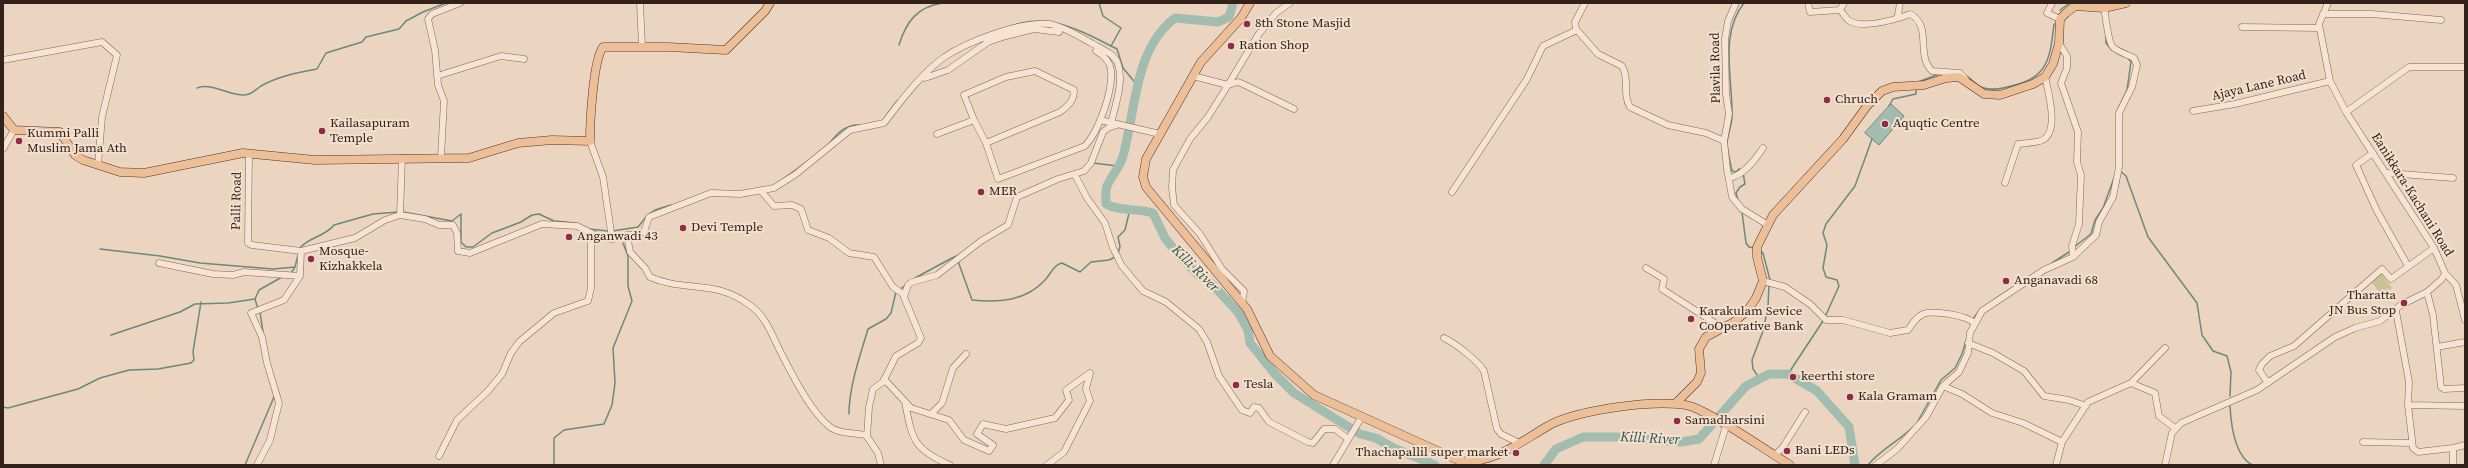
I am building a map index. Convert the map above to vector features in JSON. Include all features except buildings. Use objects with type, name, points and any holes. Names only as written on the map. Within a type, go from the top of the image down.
[{"type":"main road","points":[[3,116],[14,130],[60,132],[75,154],[98,165],[120,172],[158,172],[223,155],[248,153],[315,160],[441,157],[470,158],[525,143],[552,140],[590,141],[594,85],[600,51],[607,46],[726,50],[765,11],[770,3]]},
{"type":"main road","points":[[1250,3],[1241,18],[1201,62],[1160,134],[1146,159],[1143,168],[1146,187],[1247,309],[1270,356],[1314,395],[1361,418],[1460,461],[1476,461],[1497,456],[1550,424],[1582,412],[1676,404],[1702,412],[1790,465]]},
{"type":"main road","points":[[1676,404],[1697,382],[1701,373],[1699,349],[1706,337],[1721,327],[1734,322],[1747,311],[1763,282],[1757,249],[1773,215],[1843,139],[1867,106],[1882,91],[1893,87],[1933,83],[1946,78],[1959,77],[1984,94],[2000,95],[2033,84],[2045,77],[2053,64],[2059,42],[2060,20],[2075,5],[2104,8],[2126,3]]},
{"type":"street","points":[[441,157],[444,101],[437,76],[436,50],[428,19],[432,14],[460,3]]},
{"type":"street","points":[[640,3],[642,46]]},
{"type":"street","points":[[1242,303],[1244,290],[1222,269],[1200,234],[1174,205],[1172,187],[1173,170],[1186,145],[1208,117],[1258,35],[1276,13],[1290,3]]},
{"type":"street","name":"Plavila Road","points":[[1736,3],[1728,21],[1725,39],[1726,94],[1729,114],[1725,138],[1732,197],[1742,209],[1768,224]]},
{"type":"street","points":[[1808,3],[1812,13],[1840,10]]},
{"type":"street","points":[[1840,10],[1844,3]]},
{"type":"street","points":[[1900,3],[1898,15],[1902,17]]},
{"type":"street","points":[[2052,3],[2047,13],[2060,20]]},
{"type":"street","name":"Eanikkara-Kachani Road","points":[[2175,428],[2181,423],[2256,390],[2335,338],[2355,328],[2380,321],[2396,311],[2401,305],[2427,292],[2442,279],[2445,273],[2434,248],[2388,173],[2346,112],[2330,81],[2319,28],[2328,3]]},
{"type":"street","points":[[1583,4],[1575,22],[1577,30],[1598,54],[1622,66],[1626,78],[1625,97],[1631,109],[1668,125],[1725,138]]},
{"type":"street","points":[[1876,465],[1897,449],[1926,417],[1943,386],[1959,372],[1968,353],[1968,343],[1972,321],[1982,310],[2044,270],[2073,257],[2096,235],[2099,222],[2113,197],[2119,167],[2117,144],[2120,108],[2132,87],[2137,65],[2134,58],[2112,48],[2108,40],[2108,24],[2104,8]]},
{"type":"street","points":[[1840,10],[1848,20],[1855,23],[1883,23],[1910,14],[1918,18],[1922,24],[1923,55],[1926,65],[1932,71],[1960,73],[1967,81]]},
{"type":"street","points":[[2323,14],[2372,14],[2441,20]]},
{"type":"street","points":[[257,465],[268,444],[279,403],[267,363],[262,337],[251,315],[254,310],[284,300],[300,276],[301,251],[355,238],[400,213],[425,219],[439,225],[453,225],[457,233],[458,251],[470,254],[485,245],[542,224],[577,226],[601,238],[611,234],[627,235],[644,232],[649,217],[711,193],[740,194],[762,192],[774,188],[796,174],[850,130],[884,123],[904,97],[943,58],[960,49],[1012,28],[1035,24],[1051,25],[1080,36],[1116,58],[1119,66],[1120,81],[1117,125]]},
{"type":"street","points":[[2242,27],[2319,28]]},
{"type":"street","points":[[922,79],[948,70],[988,42],[1034,29],[1054,30],[1085,44],[1102,54],[1107,60],[1111,69],[1110,86],[1100,120],[1092,138],[1085,146],[998,179],[986,142],[974,120],[964,95],[1006,77],[1035,71],[1074,90],[1074,97],[1071,104],[1060,112],[986,142]]},
{"type":"street","points":[[1452,192],[1527,78],[1543,46],[1577,30]]},
{"type":"street","points":[[3,60],[102,42],[117,55],[102,117],[98,165]]},
{"type":"street","points":[[2059,42],[2067,56],[2067,68],[2062,86],[2078,132],[2077,162],[2081,175],[2078,224],[2072,246],[2073,257]]},
{"type":"street","points":[[437,76],[501,56],[524,59]]},
{"type":"street","points":[[2346,112],[2409,67],[2465,67]]},
{"type":"street","points":[[1193,76],[1228,85],[1238,82],[1294,109]]},
{"type":"street","points":[[2005,183],[2018,144],[2042,141],[2049,134],[2053,112],[2045,77]]},
{"type":"street","name":"Ajaya Lane Road","points":[[2193,111],[2235,104],[2330,81]]},
{"type":"street","points":[[937,134],[974,120]]},
{"type":"street","points":[[1100,120],[1160,134]]},
{"type":"street","points":[[903,294],[912,282],[937,274],[945,266],[974,248],[981,241],[1008,225],[1017,197],[1058,179],[1075,175],[1088,168],[1103,132],[1108,128],[1117,125]]},
{"type":"street","points":[[3,148],[14,130]]},
{"type":"street","points":[[590,141],[603,177],[611,234]]},
{"type":"street","points":[[1730,178],[1736,177],[1755,160],[1763,148]]},
{"type":"street","name":"Palli Road","points":[[248,153],[248,243],[252,245],[301,251]]},
{"type":"street","points":[[2373,153],[2356,165],[2377,211],[2408,266]]},
{"type":"street","points":[[400,213],[402,158]]},
{"type":"street","points":[[2388,173],[2453,178]]},
{"type":"street","points":[[1075,175],[1087,198],[1105,223],[1116,255],[1144,291],[1166,302],[1199,329],[1207,342],[1219,376],[1242,410],[1250,413],[1254,407],[1259,408],[1269,422],[1308,442],[1313,443],[1324,429],[1336,429],[1347,438]]},
{"type":"street","points":[[762,192],[773,206],[779,208],[792,205],[801,208],[808,230],[829,238],[849,253],[874,257],[893,287],[903,294],[921,338],[918,343],[896,356],[882,383],[875,386],[870,397],[867,437],[878,453],[881,465]]},
{"type":"street","points":[[439,456],[457,420],[488,391],[502,374],[511,353],[519,342],[554,313],[588,301],[591,288],[591,233]]},
{"type":"street","points":[[627,235],[630,252],[645,268],[650,277],[675,285],[720,289],[752,306],[766,321],[790,371],[820,415],[831,428],[867,437]]},
{"type":"street","points":[[2268,383],[2259,370],[2262,364],[2270,356],[2294,346],[2382,269],[2391,279],[2434,248]]},
{"type":"street","points":[[159,263],[214,274],[289,274],[300,276]]},
{"type":"street","points":[[1646,268],[1664,279],[1662,290],[1721,327]]},
{"type":"street","points":[[2445,273],[2456,285],[2465,320]]},
{"type":"street","points":[[1763,282],[1785,287],[1810,304],[1823,318],[1843,320],[1881,331],[1901,333],[1908,330],[1914,320],[1925,313],[1954,315],[1972,321]]},
{"type":"street","points":[[2427,292],[2433,315],[2442,389],[2465,388]]},
{"type":"street","points":[[2396,311],[2409,382],[2408,405],[2412,443],[2416,452],[2453,448],[2465,445]]},
{"type":"street","points":[[1444,338],[1455,344],[1461,351],[1480,365],[1484,371],[1497,429],[1501,434],[1519,443]]},
{"type":"street","points":[[2437,347],[2465,342]]},
{"type":"street","points":[[1968,343],[1994,353],[2024,371],[2044,396],[2068,400],[2086,406]]},
{"type":"street","points":[[2056,465],[2062,442],[2086,406],[2093,399],[2131,383],[2165,348]]},
{"type":"street","points":[[931,414],[942,403],[953,368],[966,354]]},
{"type":"street","points":[[884,379],[911,408],[949,420],[964,440],[989,451],[993,445],[977,434],[982,424],[1006,429],[1055,418],[1069,400],[1066,390],[1090,373],[1086,389],[1090,401],[1064,452],[1047,465]]},
{"type":"street","points":[[2131,383],[2154,393],[2159,416],[2175,428],[2167,452],[2165,465]]},
{"type":"street","points":[[1943,386],[1962,394],[1992,413],[2023,423],[2062,442]]},
{"type":"street","points":[[905,402],[911,433],[917,445],[934,458],[950,465]]},
{"type":"street","points":[[2408,405],[2465,406]]},
{"type":"street","points":[[1774,456],[1783,448],[1805,412]]},
{"type":"street","points":[[1333,465],[1347,438],[1361,418]]},
{"type":"street","points":[[1714,465],[1726,426]]},
{"type":"street","points":[[2363,442],[2412,443]]},
{"type":"street","points":[[2453,448],[2453,465]]},
{"type":"shaded area","name":"Aquqtic Centre","points":[[1891,104],[1904,116],[1879,145],[1865,133]]},
{"type":"shaded area","points":[[2381,273],[2392,288],[2382,296],[2371,281]]},
{"type":"waterway","points":[[197,88],[209,87],[239,95],[250,94],[261,86],[281,77],[317,69],[326,53],[362,42],[366,37],[399,29],[406,21],[423,12],[446,3]]},
{"type":"waterway","points":[[899,45],[905,29],[919,12],[933,5],[942,3]]},
{"type":"waterway","points":[[959,3],[977,3]]},
{"type":"waterway","points":[[1099,3],[1103,16],[1121,28],[1111,46],[1117,49],[1123,68],[1138,86]]},
{"type":"waterway","name":"Killi River","points":[[1233,3],[1229,17],[1218,22],[1175,18],[1162,31],[1151,46],[1138,81],[1123,156],[1106,188],[1106,204],[1117,208],[1153,213],[1165,238],[1198,275],[1211,283],[1238,312],[1248,330],[1250,343],[1274,373],[1294,393],[1360,434],[1376,438],[1393,448],[1435,465]]},
{"type":"waterway","points":[[1741,170],[1739,169],[1736,172],[1732,171],[1727,144],[1732,116],[1729,43],[1736,15],[1744,3]]},
{"type":"waterway","points":[[2060,10],[2070,3]]},
{"type":"waterway","points":[[1011,26],[1024,22],[1050,22],[1075,29],[1111,46]]},
{"type":"waterway","points":[[1966,76],[1980,86],[1991,89],[2011,86],[2033,78],[2040,72],[2049,56],[2054,24]]},
{"type":"waterway","points":[[2106,36],[2106,43],[2112,50]]},
{"type":"waterway","points":[[943,55],[950,51]]},
{"type":"waterway","points":[[2117,111],[2127,90],[2131,62],[2128,58]]},
{"type":"waterway","points":[[1918,82],[1939,74]]},
{"type":"waterway","points":[[1889,106],[1893,99],[1916,94],[1916,89]]},
{"type":"waterway","points":[[886,116],[897,101]]},
{"type":"waterway","points":[[828,145],[842,130],[850,126],[860,125]]},
{"type":"waterway","points":[[1825,317],[1839,286],[1837,280],[1826,277],[1823,268],[1827,245],[1823,233],[1826,224],[1855,186],[1872,139]]},
{"type":"waterway","points":[[783,179],[808,161]]},
{"type":"waterway","points":[[1093,163],[1118,166]]},
{"type":"waterway","points":[[2120,171],[2126,176],[2148,237],[2197,303],[2202,335],[2213,351],[2227,356],[2231,372],[2230,396]]},
{"type":"waterway","points":[[1738,201],[1736,193],[1740,187],[1745,184],[1743,173]]},
{"type":"waterway","points":[[2074,247],[2091,234],[2095,220],[2103,208],[2114,178]]},
{"type":"waterway","points":[[649,214],[655,210],[671,205]]},
{"type":"waterway","points":[[1118,254],[1120,246],[1118,237],[1125,230],[1130,209]]},
{"type":"waterway","points":[[299,249],[307,242],[326,232],[334,225],[373,214],[399,212]]},
{"type":"waterway","points":[[403,212],[452,221],[461,214],[461,242],[466,247],[473,247],[492,233],[521,222],[532,215],[539,214],[554,221],[576,223]]},
{"type":"waterway","points":[[1742,212],[1746,243],[1749,247],[1754,248]]},
{"type":"waterway","points":[[612,231],[638,227],[646,217]]},
{"type":"waterway","points":[[589,229],[608,231]]},
{"type":"waterway","points":[[554,465],[554,438],[564,430],[604,424],[612,405],[615,383],[613,348],[632,301],[628,286],[628,256],[623,243]]},
{"type":"waterway","points":[[100,249],[160,256],[200,263],[273,269],[295,267],[298,255]]},
{"type":"waterway","points":[[1759,251],[1763,253],[1770,280]]},
{"type":"waterway","points":[[2052,263],[2069,252]]},
{"type":"waterway","points":[[952,258],[959,255]]},
{"type":"waterway","points":[[958,261],[972,300],[1002,301],[1021,296],[1038,287],[1059,264],[1062,263],[1080,272],[1091,262],[1109,260],[1115,257]]},
{"type":"waterway","points":[[915,278],[952,258],[954,259]]},
{"type":"waterway","points":[[291,273],[295,267]]},
{"type":"waterway","points":[[1995,299],[2037,272]]},
{"type":"waterway","points":[[111,335],[180,312],[195,304],[228,303],[255,299],[259,290],[282,277]]},
{"type":"waterway","points":[[1760,379],[1753,369],[1752,360],[1763,331],[1768,307],[1769,284]]},
{"type":"waterway","points":[[899,290],[906,285]]},
{"type":"waterway","points":[[849,414],[849,403],[853,382],[868,329],[886,319],[891,313],[896,292]]},
{"type":"waterway","points":[[255,299],[258,309]]},
{"type":"waterway","points":[[3,407],[8,408],[78,389],[100,378],[129,370],[158,369],[191,363],[194,360],[193,352],[201,302]]},
{"type":"waterway","points":[[1973,319],[1979,311]]},
{"type":"waterway","points":[[260,312],[263,332]]},
{"type":"waterway","points":[[1788,374],[1823,321]]},
{"type":"waterway","points":[[1918,421],[1941,380],[1955,368],[1962,354],[1967,338]]},
{"type":"waterway","name":"Killi River","points":[[1544,465],[1556,449],[1583,437],[1618,437],[1681,442],[1699,439],[1746,386],[1769,374],[1788,374],[1817,391],[1849,427],[1855,465]]},
{"type":"waterway","points":[[245,465],[274,397]]},
{"type":"waterway","points":[[2230,406],[2231,422],[2237,447],[2241,454],[2252,465]]},
{"type":"waterway","points":[[1868,465],[1913,427]]},
{"type":"waterway","name":"Killi River","points":[[1425,465],[1426,459]]},
{"type":"place","name":"8th Stone Masjid","points":[[1247,24]]},
{"type":"place","name":"Ration Shop","points":[[1231,46]]},
{"type":"place","name":"Chruch","points":[[1827,100]]},
{"type":"place","name":"Aquqtic Centre","points":[[1885,124]]},
{"type":"place","name":"Kailasapuram Temple","points":[[322,131]]},
{"type":"place","name":"Kummi Palli Muslim Jama Ath","points":[[19,141]]},
{"type":"place","name":"MER","points":[[981,192]]},
{"type":"place","name":"Devi Temple","points":[[683,228]]},
{"type":"place","name":"Anganwadi 43","points":[[569,237]]},
{"type":"place","name":"Mosque- Kizhakkela","points":[[311,259]]},
{"type":"place","name":"Anganavadi 68","points":[[2006,281]]},
{"type":"place","name":"Tharatta JN Bus Stop","points":[[2404,303]]},
{"type":"place","name":"Karakulam Sevice CoOperative Bank","points":[[1691,319]]},
{"type":"place","name":"keerthi store","points":[[1793,377]]},
{"type":"place","name":"Tesla","points":[[1236,385]]},
{"type":"place","name":"Kala Gramam","points":[[1850,397]]},
{"type":"place","name":"Samadharsini","points":[[1677,421]]},
{"type":"place","name":"Bani LEDs","points":[[1787,451]]},
{"type":"place","name":"Thachapallil super market","points":[[1516,453]]}]
